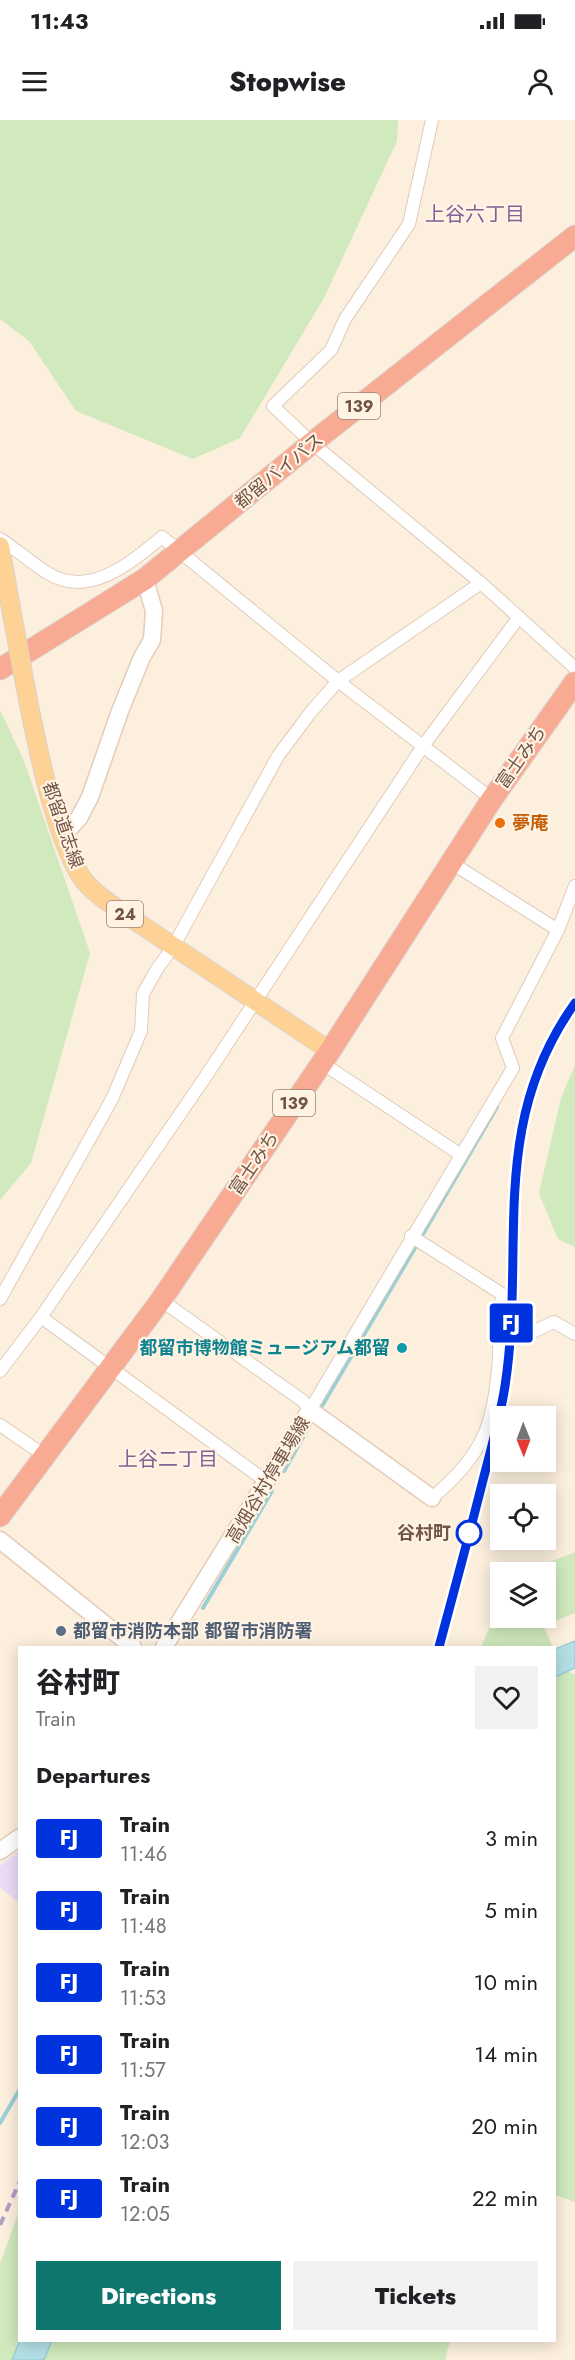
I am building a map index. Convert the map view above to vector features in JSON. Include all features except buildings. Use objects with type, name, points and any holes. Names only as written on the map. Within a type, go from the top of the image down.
[{"type":"highway","name":"都留バイパス","points":[[0,669],[145,579],[312,443],[575,236]]},
{"type":"highway","name":"富士みち","points":[[0,1516],[160,1300],[326,1057],[492,799],[571,694]]},
{"type":"main road","name":"都留道志線","points":[[0,546],[27,695],[50,792],[63,835],[81,877],[100,897],[255,1002],[326,1057]]},
{"type":"main road","points":[[63,835],[79,818],[90,797],[120,711],[142,657],[152,640],[154,611],[145,579]]},
{"type":"main road","name":"高畑谷村停車場線","points":[[165,1646],[310,1410],[432,1498]]},
{"type":"main road","points":[[0,1540],[132,1646]]},
{"type":"main road","points":[[0,1851],[18,1838]]},
{"type":"street","points":[[432,120],[409,224],[345,319],[331,350],[273,406],[312,443],[481,583],[575,668]]},
{"type":"street","points":[[0,539],[47,573],[67,582],[80,582],[112,574],[129,564],[162,537],[182,551],[338,681],[492,799]]},
{"type":"street","points":[[0,1299],[112,1099],[141,1031],[143,994],[173,947],[278,756],[310,712],[338,681],[481,583]]},
{"type":"street","points":[[0,1371],[41,1317],[255,1002],[423,746],[519,617]]},
{"type":"street","points":[[450,862],[558,930]]},
{"type":"street","points":[[160,1300],[303,1401],[310,1410],[411,1236],[513,1068],[502,1038],[558,930],[575,886]]},
{"type":"street","points":[[326,1057],[461,1155]]},
{"type":"street","points":[[411,1236],[502,1294],[499,1348],[485,1433],[473,1455],[453,1480],[432,1498]]},
{"type":"street","points":[[41,1317],[267,1482]]},
{"type":"street","points":[[499,1348],[554,1322],[575,1335]]},
{"type":"street","points":[[0,1425],[44,1455]]},
{"type":"shaded area","points":[[18,1852],[18,1902],[0,1887],[0,1866]]},
{"type":"green space","points":[[0,120],[398,120],[397,141],[324,298],[240,438],[193,459],[76,411],[29,341],[0,319]]},
{"type":"green space","points":[[0,710],[24,761],[90,953],[31,1163],[0,1200]]},
{"type":"green space","points":[[575,1065],[575,1247],[558,1239],[539,1193],[561,1098]]},
{"type":"green space","points":[[575,1552],[575,1613],[556,1621],[556,1562],[550,1562]]},
{"type":"green space","points":[[490,1626],[490,1628],[544,1628],[553,1646],[481,1646]]},
{"type":"green space","points":[[556,1654],[563,1670],[575,1674],[575,2202],[556,2195]]},
{"type":"green space","points":[[18,2214],[18,2342],[450,2342],[445,2360],[0,2360],[0,2264]]},
{"type":"water","points":[[575,1641],[575,1668],[556,1677],[556,1649]]},
{"type":"water","points":[[19,2342],[51,2342],[44,2360],[12,2360]]},
{"type":"waterway","points":[[423,1234],[497,1107]]},
{"type":"waterway","points":[[322,1406],[415,1248]]},
{"type":"waterway","points":[[284,1471],[306,1432]]},
{"type":"waterway","points":[[203,1608],[272,1491]]},
{"type":"waterway","points":[[185,1638],[195,1621]]},
{"type":"waterway","points":[[0,2123],[18,2092]]},
{"type":"railway","points":[[439,1646],[495,1436],[505,1386],[510,1335],[515,1189],[520,1142],[530,1095],[548,1049],[575,1003]]},
{"type":"railway","points":[[0,2225],[18,2185]]},
{"type":"train","name":"FJ","points":[[439,1646],[499,1419],[505,1388],[510,1342],[515,1186],[520,1129],[534,1078],[575,1003]]},
{"type":"place","name":"夢庵","points":[[500,823]]},
{"type":"place","name":"都留市博物館ミュージアム都留","points":[[402,1348]]},
{"type":"place","name":"谷村町","points":[[469,1533]]},
{"type":"place","name":"都留市消防本部 都留市消防署","points":[[61,1631]]},
{"type":"district","name":"上谷六丁目","points":[[475,214]]},
{"type":"district","name":"上谷二丁目","points":[[168,1459]]}]
